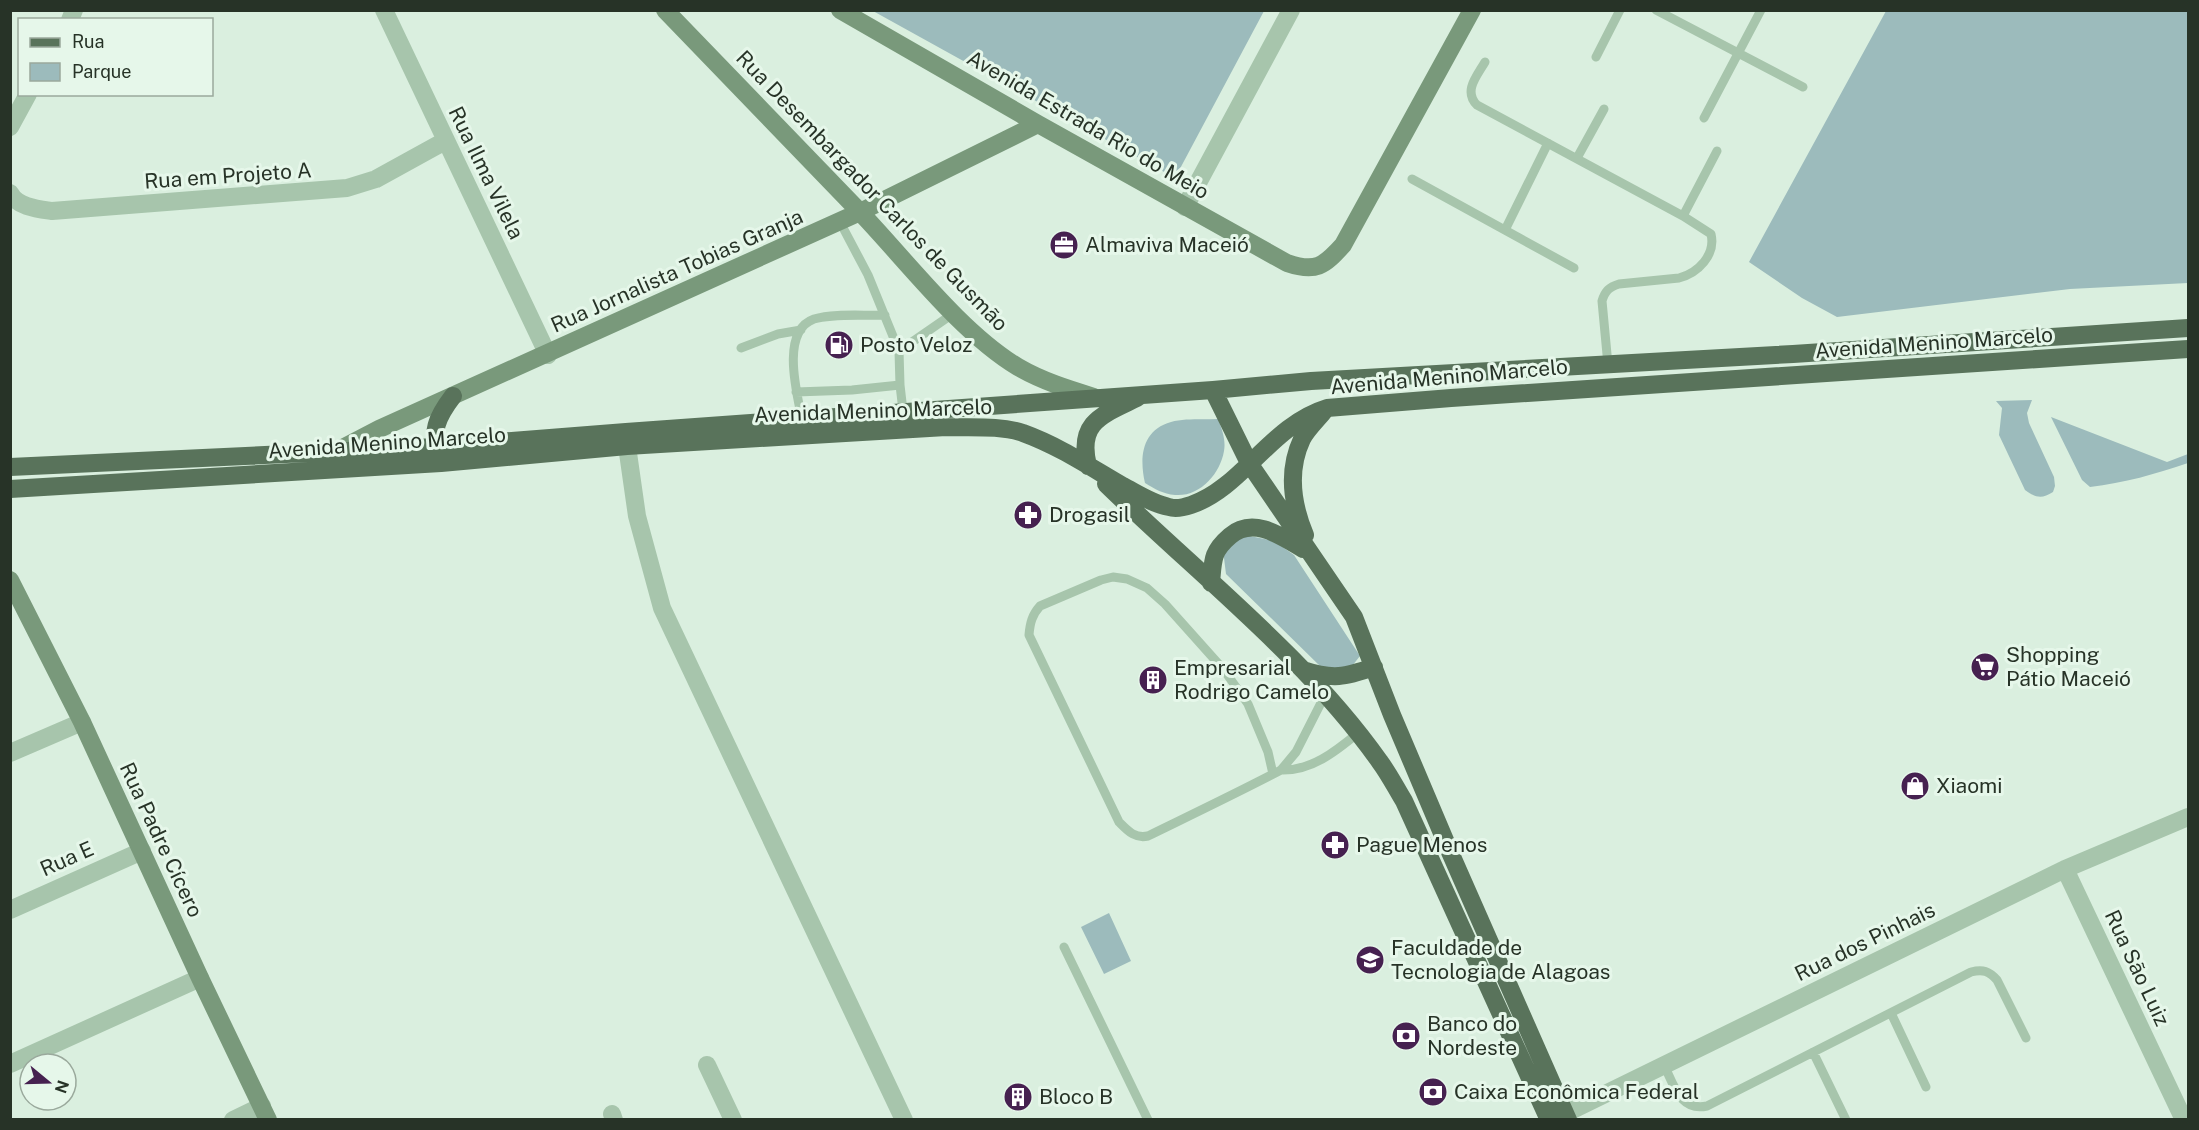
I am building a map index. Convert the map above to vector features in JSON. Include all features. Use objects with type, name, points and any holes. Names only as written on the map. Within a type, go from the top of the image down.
[{"type":"main road","name":"Avenida Menino Marcelo","points":[[10,489],[438,455],[903,411],[1311,381],[1608,365],[2188,328]]},
{"type":"main road","name":"Avenida Menino Marcelo","points":[[10,467],[332,453],[438,455],[935,427],[996,428],[1020,432],[1052,444],[1148,499],[1170,508],[1190,506],[1210,496],[1295,422],[1311,413],[1327,408],[2188,349]]},
{"type":"main road","points":[[1213,390],[1249,463],[1354,617],[1392,715],[1559,1118]]},
{"type":"main road","points":[[1144,395],[1104,415],[1089,428],[1084,450],[1088,466],[1302,670],[1381,762],[1404,801],[1559,1118]]},
{"type":"main road","points":[[438,455],[435,425],[453,396]]},
{"type":"main road","points":[[1313,560],[1293,500],[1292,475],[1303,437],[1327,408]]},
{"type":"main road","points":[[1211,583],[1215,555],[1222,543],[1235,532],[1252,528],[1276,533],[1313,560]]},
{"type":"main road","points":[[1302,670],[1324,677],[1345,677],[1374,667]]},
{"type":"street","name":"Rua Ilma Vilela","points":[[384,10],[548,355]]},
{"type":"street","name":"Rua Desembargador Carlos de Gusmão","points":[[665,10],[954,313],[990,347],[1018,367],[1051,383],[1094,398]]},
{"type":"street","name":"Avenida Estrada Rio do Meio","points":[[840,10],[1185,207],[1287,263],[1303,268],[1317,267],[1330,259],[1343,244],[1471,11]]},
{"type":"street","points":[[1185,207],[1291,10]]},
{"type":"street","points":[[10,127],[27,96]]},
{"type":"street","name":"Rua Jornalista Tobias Granja","points":[[332,453],[379,429],[840,222],[1038,124]]},
{"type":"street","name":"Rua em Projeto A","points":[[10,193],[13,198],[27,207],[52,211],[337,189],[376,179],[445,141]]},
{"type":"street","points":[[627,446],[637,516],[662,608],[904,1119]]},
{"type":"street","name":"Rua Padre Cícero","points":[[10,580],[16,605],[82,722],[265,1113]]},
{"type":"street","points":[[10,753],[82,722]]},
{"type":"street","name":"Rua dos Pinhais","points":[[1559,1118],[2065,869],[2188,817]]},
{"type":"street","name":"Rua E","points":[[10,910],[142,851]]},
{"type":"street","name":"Rua São Luiz","points":[[2065,869],[2184,1119]]},
{"type":"street","points":[[10,1064],[200,978]]},
{"type":"street","points":[[707,1065],[733,1119]]},
{"type":"street","points":[[233,1119],[265,1113]]},
{"type":"lane","points":[[1596,57],[1620,10]]},
{"type":"lane","points":[[1656,10],[1803,87]]},
{"type":"lane","points":[[1704,118],[1761,10]]},
{"type":"lane","points":[[1485,62],[1470,93],[1477,105],[1683,216],[1711,234],[1713,242],[1711,250],[1697,270],[1689,275],[1619,284],[1611,286],[1605,293],[1602,301],[1608,365]]},
{"type":"lane","points":[[1577,158],[1604,109]]},
{"type":"lane","points":[[1505,230],[1548,143]]},
{"type":"lane","points":[[1683,216],[1717,151]]},
{"type":"lane","points":[[1412,179],[1574,268]]},
{"type":"lane","points":[[840,222],[868,275],[899,351],[903,411]]},
{"type":"lane","points":[[899,351],[954,313]]},
{"type":"lane","points":[[741,348],[778,334],[801,330],[813,320],[885,315]]},
{"type":"lane","points":[[801,330],[792,355],[802,419]]},
{"type":"lane","points":[[796,392],[840,391],[900,385]]},
{"type":"lane","points":[[1277,772],[1248,704],[1224,670],[1148,588],[1128,579],[1113,577],[1040,606],[1034,614],[1029,634],[1119,822],[1129,833],[1141,837],[1148,836],[1277,772],[1296,752],[1325,695]]},
{"type":"lane","points":[[1277,772],[1308,767],[1341,747],[1358,733]]},
{"type":"lane","points":[[1064,947],[1148,1119]]},
{"type":"lane","points":[[1664,1065],[1687,1105],[1697,1108],[1707,1106],[1971,972],[1981,970],[1990,973],[1997,980],[2026,1038]]},
{"type":"lane","points":[[1891,1013],[1926,1087]]},
{"type":"lane","points":[[1813,1052],[1846,1119]]},
{"type":"green space","points":[[873,11],[1264,11],[1175,178]]},
{"type":"green space","points":[[1886,11],[2188,11],[2188,283],[2070,289],[1837,317],[1802,298],[1749,262]]},
{"type":"green space","points":[[2032,400],[2027,413],[2029,423],[2054,477],[2055,486],[2053,492],[2042,497],[2032,495],[2025,490],[1999,435],[2002,408],[1996,401]]},
{"type":"green space","points":[[2051,417],[2167,462],[2188,454],[2188,463],[2140,478],[2090,487],[2082,480]]},
{"type":"green space","points":[[1218,419],[1224,439],[1224,451],[1218,468],[1207,482],[1193,492],[1184,495],[1163,492],[1145,483],[1143,454],[1148,438],[1154,431],[1176,421]]},
{"type":"green space","points":[[1245,535],[1274,541],[1294,555],[1360,656],[1352,666],[1336,673],[1322,668],[1226,574],[1223,550]]},
{"type":"green space","points":[[1109,913],[1131,961],[1104,974],[1081,927]]},
{"type":"place","name":"Almaviva Maceió","points":[[1064,245]]},
{"type":"place","name":"Posto Veloz","points":[[839,345]]},
{"type":"place","name":"Drogasil","points":[[1028,515]]},
{"type":"place","name":"Shopping Pátio Maceió","points":[[1985,667]]},
{"type":"place","name":"Empresarial Rodrigo Camelo","points":[[1153,680]]},
{"type":"place","name":"Xiaomi","points":[[1915,786]]},
{"type":"place","name":"Pague Menos","points":[[1335,845]]},
{"type":"place","name":"Faculdade de Tecnologia de Alagoas","points":[[1370,960]]},
{"type":"place","name":"Banco do Nordeste","points":[[1406,1036]]},
{"type":"place","name":"Caixa Econômica Federal","points":[[1433,1092]]},
{"type":"place","name":"Bloco B","points":[[1018,1097]]}]
